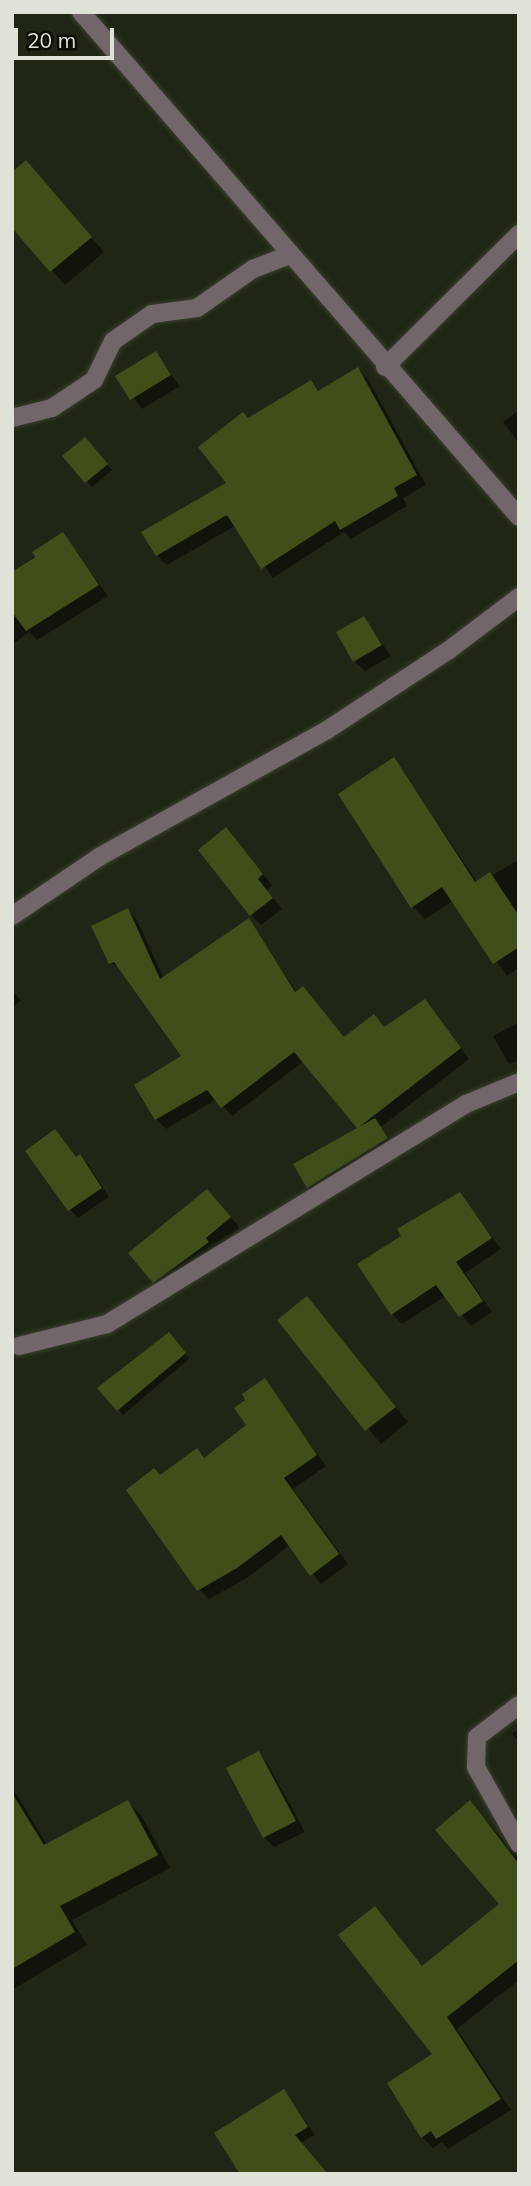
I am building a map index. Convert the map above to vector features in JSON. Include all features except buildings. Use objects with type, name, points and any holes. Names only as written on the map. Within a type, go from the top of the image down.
[{"type":"street","points":[[81,12],[385,366],[519,517]]},
{"type":"street","points":[[385,366],[519,234]]},
{"type":"street","points":[[12,418],[52,408],[94,380],[113,341],[152,314],[197,308],[253,269],[289,255]]},
{"type":"street","points":[[12,916],[99,857],[327,730],[449,650],[519,597]]},
{"type":"street","points":[[15,1345],[107,1324],[466,1104],[519,1082]]},
{"type":"street","points":[[519,1705],[477,1737],[476,1767],[519,1844]]}]
